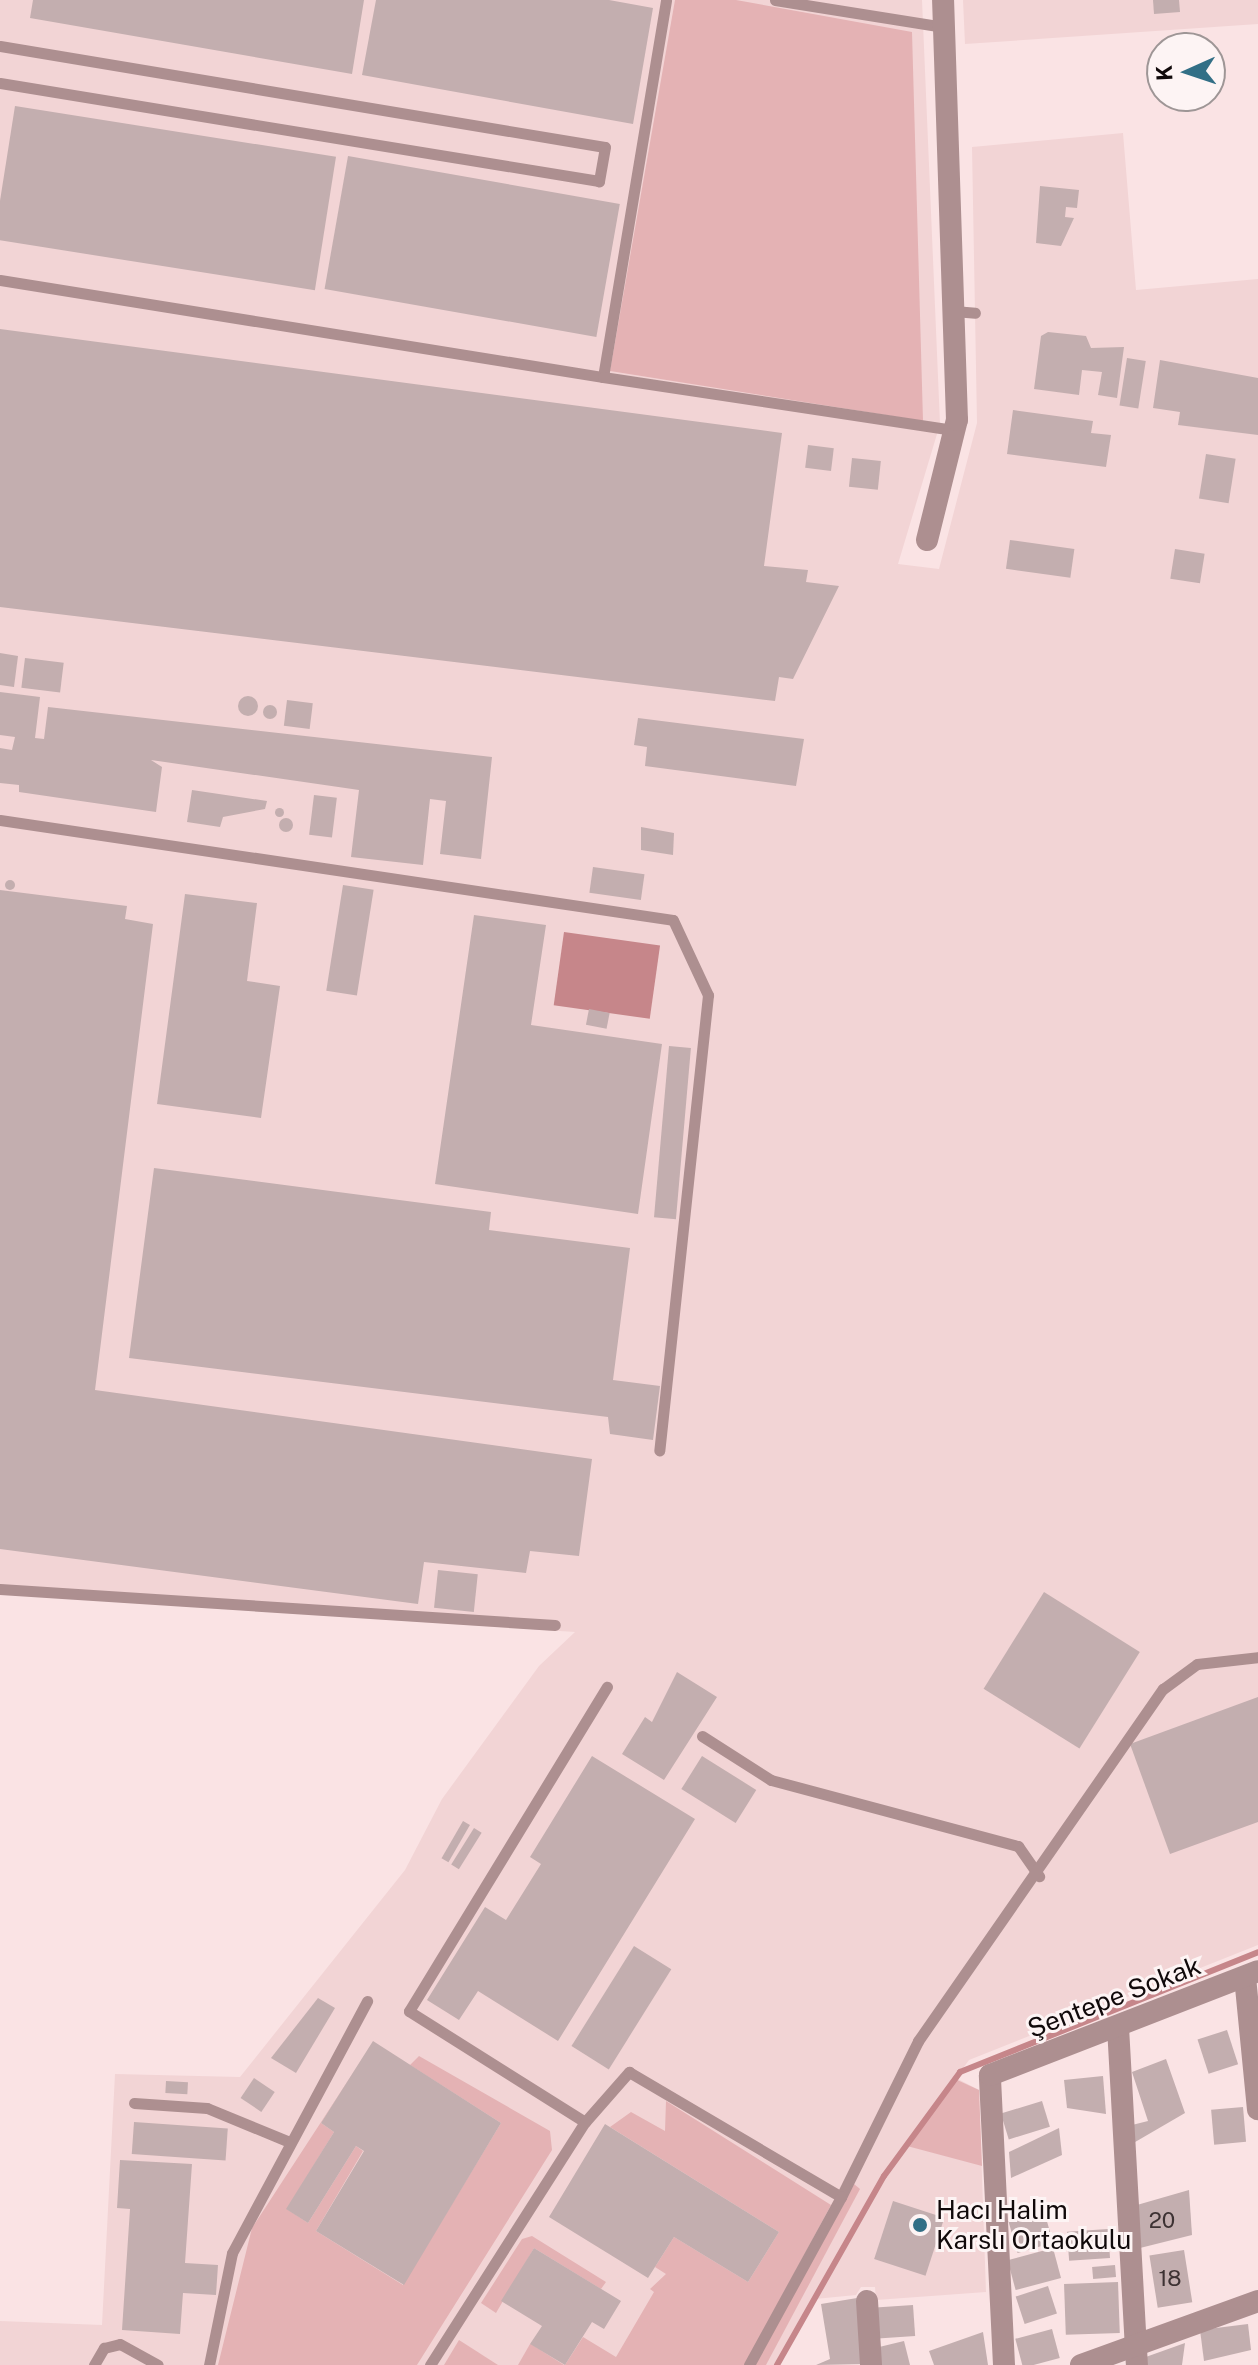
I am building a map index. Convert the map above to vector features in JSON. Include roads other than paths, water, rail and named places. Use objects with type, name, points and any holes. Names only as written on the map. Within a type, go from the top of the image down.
[{"type":"street","points":[[927,540],[955,430],[964,312],[943,0]]},
{"type":"street","points":[[1251,1974],[1258,2109]]},
{"type":"street","name":"Şentepe Sokak","points":[[1004,2365],[990,2075],[1251,1974]]},
{"type":"street","points":[[1118,2027],[1136,2355]]},
{"type":"street","points":[[867,2301],[871,2365]]},
{"type":"street","points":[[1081,2365],[1136,2355],[1258,2301]]},
{"type":"lane","points":[[603,377],[666,0]]},
{"type":"lane","points":[[775,0],[944,27]]},
{"type":"lane","points":[[0,46],[605,147],[599,181],[0,83]]},
{"type":"lane","points":[[0,280],[955,430]]},
{"type":"lane","points":[[0,820],[673,920],[708,995],[659,1450]]},
{"type":"lane","points":[[0,1589],[555,1625]]},
{"type":"lane","points":[[749,2365],[841,2197],[918,2041],[1039,1876],[1172,1680],[1208,1661],[1258,1657]]},
{"type":"lane","points":[[585,2122],[409,2011],[607,1687]]},
{"type":"lane","points":[[702,1736],[771,1780],[1018,1846],[1039,1876]]},
{"type":"lane","points":[[209,2365],[232,2253],[287,2141],[367,2001]]},
{"type":"lane","points":[[430,2365],[585,2122],[629,2072],[841,2197]]},
{"type":"lane","points":[[134,2103],[207,2108],[287,2141]]},
{"type":"lane","points":[[94,2365],[104,2348],[120,2344],[158,2365]]},
{"type":"waterway","points":[[777,2365],[884,2176],[960,2072],[1258,1952]]},
{"type":"place","name":"Hacı Halim Karslı Ortaokulu","points":[[920,2225]]}]
